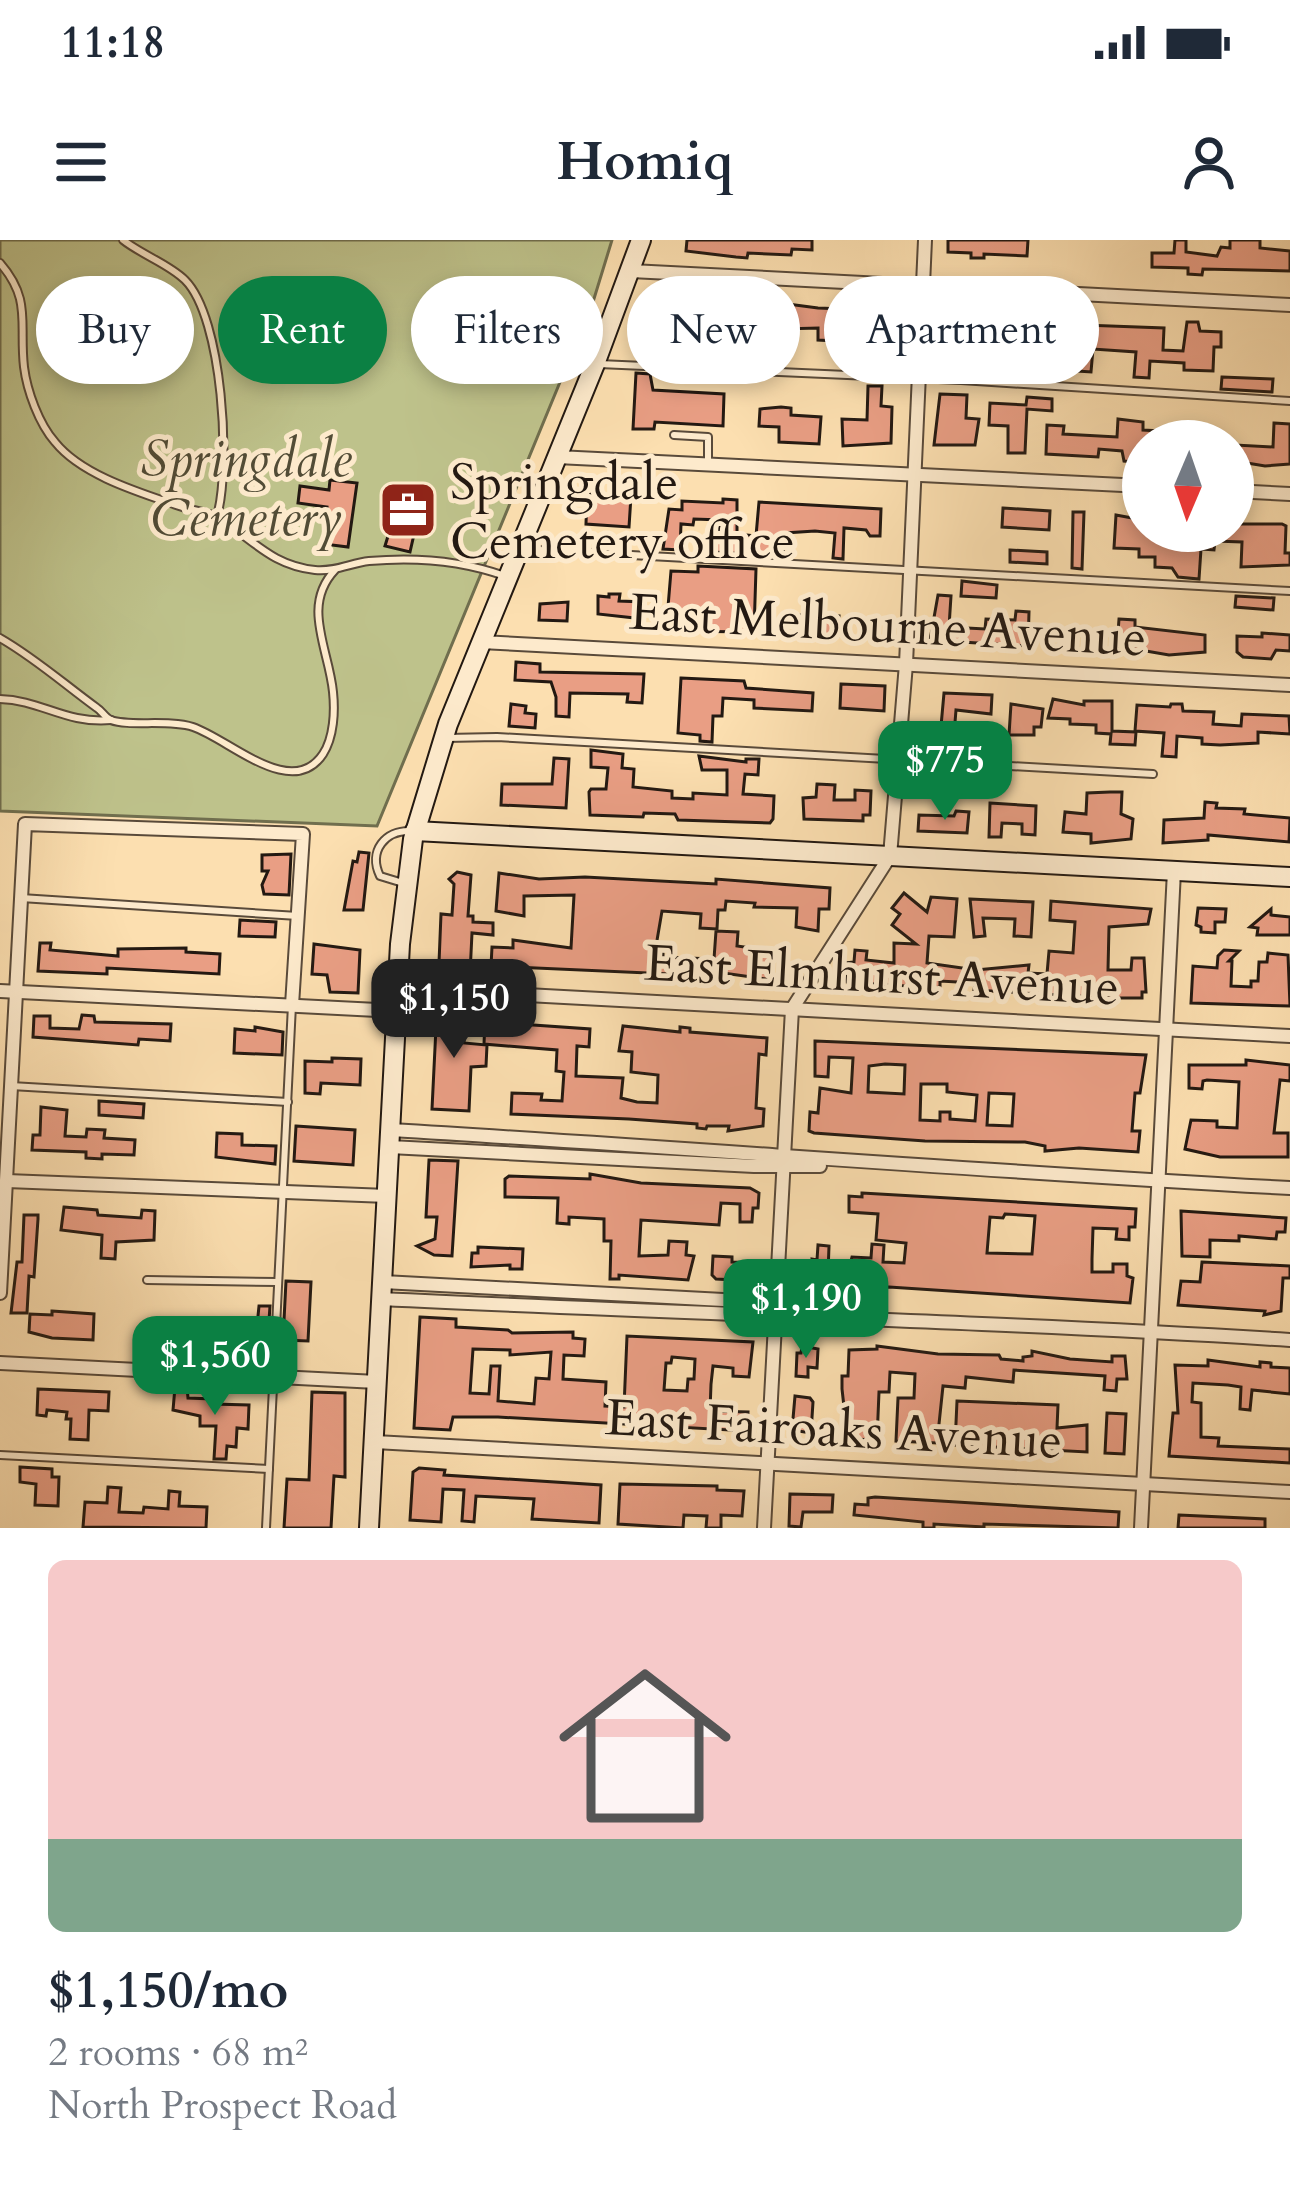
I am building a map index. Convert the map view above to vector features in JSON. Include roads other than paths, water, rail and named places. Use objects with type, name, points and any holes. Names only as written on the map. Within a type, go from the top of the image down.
[{"type":"main road","points":[[603,345],[641,240]]},
{"type":"main road","points":[[369,1528],[398,988],[415,831],[443,738],[588,384]]},
{"type":"main road","points":[[415,831],[1290,877]]},
{"type":"street","points":[[924,276],[926,240]]},
{"type":"street","points":[[631,271],[824,281]]},
{"type":"street","points":[[1099,295],[1290,305]]},
{"type":"street","points":[[764,1528],[792,1009],[890,856],[906,664],[920,384]]},
{"type":"street","points":[[557,457],[1122,485]]},
{"type":"street","points":[[1254,492],[1290,494]]},
{"type":"street","name":"East Melbourne Avenue","points":[[481,642],[1290,685]]},
{"type":"street","points":[[0,1293],[11,1086],[8,991],[25,824],[303,834],[292,1005]]},
{"type":"street","points":[[1141,1528],[1174,871]]},
{"type":"street","name":"East Elmhurst Avenue","points":[[398,988],[1290,1036]]},
{"type":"street","points":[[8,991],[397,1011]]},
{"type":"street","points":[[390,1138],[1290,1188]]},
{"type":"street","points":[[7,1181],[387,1196]]},
{"type":"street","points":[[382,1290],[1290,1340]]},
{"type":"street","points":[[0,1364],[377,1382]]},
{"type":"street","name":"East Fairoaks Avenue","points":[[374,1442],[1290,1492]]},
{"type":"lane","points":[[123,240],[183,277],[199,301],[214,344],[221,404],[217,516]]},
{"type":"lane","points":[[0,263],[16,281],[23,301],[28,388],[53,441],[72,458],[106,476],[217,516],[268,555],[295,565],[335,570],[363,562],[456,563],[508,577]]},
{"type":"lane","points":[[603,364],[824,375]]},
{"type":"lane","points":[[990,384],[1290,401]]},
{"type":"lane","points":[[674,435],[708,437],[708,464]]},
{"type":"lane","points":[[519,549],[1290,590]]},
{"type":"lane","points":[[0,699],[13,699],[64,718],[186,725],[284,772],[302,771],[316,764],[328,747],[334,695],[317,618],[325,580],[335,570]]},
{"type":"lane","points":[[0,638],[33,657],[111,720]]},
{"type":"lane","points":[[443,738],[497,737],[1153,774]]},
{"type":"lane","points":[[406,884],[380,876],[377,853],[382,839],[395,830],[415,831]]},
{"type":"lane","points":[[21,898],[298,916]]},
{"type":"lane","points":[[266,1528],[292,1005]]},
{"type":"lane","points":[[11,1086],[288,1102]]},
{"type":"lane","points":[[147,1280],[277,1282]]},
{"type":"lane","points":[[0,1455],[269,1469]]},
{"type":"place","name":"Springdale Cemetery office","points":[[408,510]]},
{"type":"park label","name":"Springdale Cemetery","points":[[246,487]]}]
